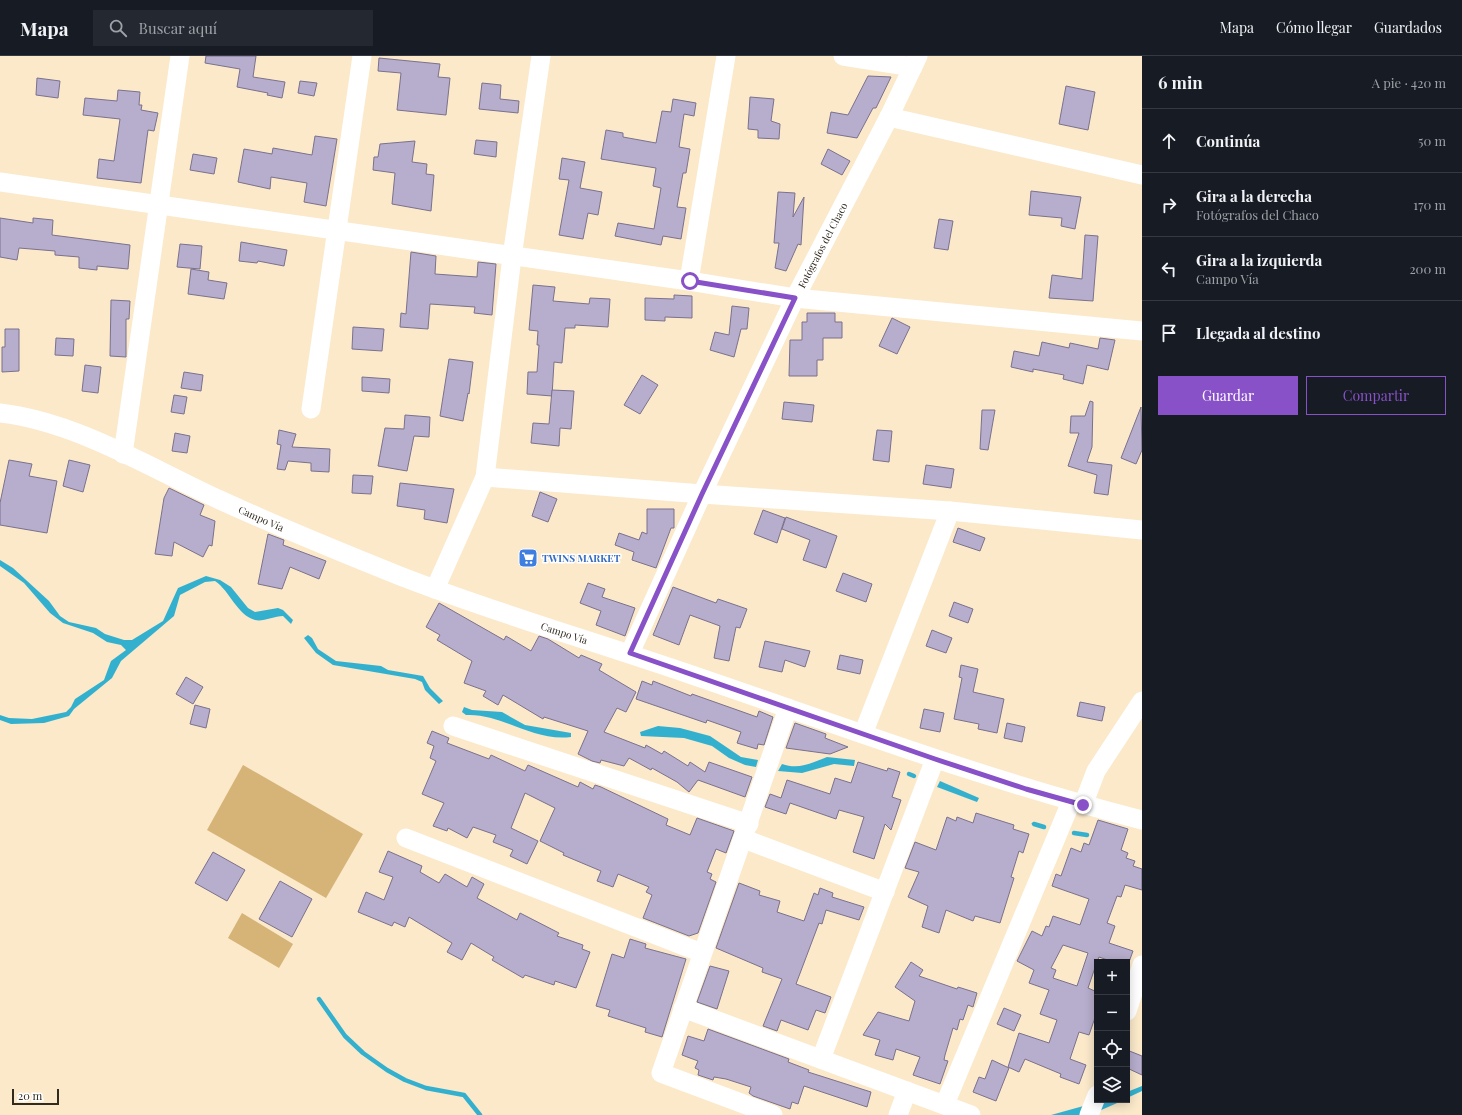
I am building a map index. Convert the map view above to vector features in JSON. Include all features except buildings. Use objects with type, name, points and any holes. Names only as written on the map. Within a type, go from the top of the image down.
[{"type":"street","points":[[123,454],[180,56]]},
{"type":"street","points":[[312,409],[362,56]]},
{"type":"street","points":[[435,589],[485,477],[512,256],[542,56]]},
{"type":"street","points":[[690,281],[726,56]]},
{"type":"street","points":[[843,56],[916,62]]},
{"type":"street","name":"Fotógrafos del Chaco","points":[[630,653],[702,494],[795,298],[889,118],[916,62]]},
{"type":"street","points":[[889,118],[1142,175]]},
{"type":"street","points":[[0,182],[690,281],[795,298],[1142,331]]},
{"type":"street","name":"Campo Vía","points":[[0,413],[16,415],[59,425],[229,504],[435,589],[536,624],[630,653],[935,759],[1077,803],[1142,820]]},
{"type":"street","points":[[485,477],[950,511],[1142,530]]},
{"type":"street","points":[[863,734],[950,511]]},
{"type":"street","points":[[945,1104],[1077,803],[1142,701]]},
{"type":"street","points":[[773,1115],[661,1073],[702,953],[747,831],[788,708]]},
{"type":"street","points":[[453,726],[747,831],[885,892]]},
{"type":"street","points":[[821,1059],[935,759]]},
{"type":"street","points":[[406,838],[702,953]]},
{"type":"street","points":[[1130,1002],[1142,965]]},
{"type":"street","points":[[683,1008],[972,1115]]},
{"type":"street","points":[[898,1115],[907,1091]]},
{"type":"street","points":[[1089,1115],[1094,1102]]},
{"type":"shaded area","points":[[243,765],[363,834],[326,898],[207,830]]},
{"type":"shaded area","points":[[242,913],[293,944],[279,968],[228,938]]},
{"type":"water","points":[[0,560],[13,568],[49,601],[60,616],[69,622],[96,628],[105,634],[124,640],[132,640],[163,621],[178,588],[206,576],[220,580],[231,587],[248,608],[255,612],[278,608],[283,610],[293,620],[291,624],[283,616],[265,620],[255,620],[243,613],[215,581],[205,582],[180,595],[174,616],[121,661],[112,678],[74,709],[69,716],[44,723],[11,724],[0,720],[0,715],[9,718],[32,719],[66,712],[71,707],[75,699],[104,680],[111,661],[126,650],[121,645],[107,642],[93,633],[63,623],[50,613],[24,583],[0,566]]},
{"type":"water","points":[[308,635],[312,638],[318,649],[336,661],[381,666],[388,670],[423,676],[430,688],[443,701],[439,704],[425,690],[422,682],[415,679],[333,665],[316,653],[304,638]]},
{"type":"water","points":[[464,707],[472,710],[502,712],[525,725],[571,733],[571,737],[544,735],[492,718],[466,715],[462,712]]},
{"type":"water","points":[[658,726],[680,728],[710,736],[741,757],[758,760],[756,767],[745,765],[729,758],[712,746],[684,738],[641,736],[640,732]]},
{"type":"water","points":[[827,757],[855,760],[854,766],[834,764],[802,773],[778,771],[782,764],[788,766],[799,766]]},
{"type":"water","points":[[940,781],[979,798],[977,802],[937,787]]},
{"type":"water","points":[[1142,1086],[1142,1091],[1130,1097],[1130,1091]]},
{"type":"water","points":[[1102,1103],[1117,1103],[1099,1111]]},
{"type":"water","points":[[1087,1105],[1082,1115],[1051,1115]]},
{"type":"waterway","points":[[909,774],[914,776]]},
{"type":"waterway","points":[[1034,824],[1044,827]]},
{"type":"waterway","points":[[1074,833],[1087,835]]},
{"type":"waterway","points":[[319,999],[345,1036],[363,1053],[387,1070],[405,1080],[426,1088],[464,1095],[480,1115]]},
{"type":"place","name":"TWINS MARKET","points":[[528,558]]},
{"type":"route","points":[[690,281],[795,298],[702,494],[630,653],[935,759],[1026,789],[1083,805]]}]
